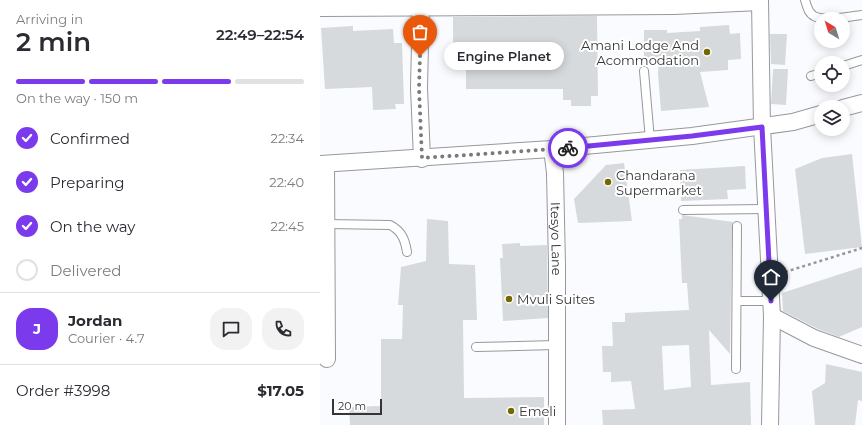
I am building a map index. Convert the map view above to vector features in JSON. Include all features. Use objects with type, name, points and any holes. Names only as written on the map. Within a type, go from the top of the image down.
[{"type":"street","points":[[320,8],[421,4],[674,6],[760,1],[762,127],[769,277],[772,309],[770,425]]},
{"type":"street","points":[[421,4],[419,88],[422,158]]},
{"type":"street","points":[[850,106],[862,103]]},
{"type":"street","points":[[327,359],[326,224],[323,164],[552,150],[762,127],[793,122],[814,116]]},
{"type":"street","name":"Itesyo Lane","points":[[552,150],[555,173],[557,265],[556,425]]},
{"type":"street","points":[[772,309],[814,338],[862,355]]},
{"type":"lane","points":[[805,0],[809,11],[815,17],[831,18],[862,15]]},
{"type":"lane","points":[[850,64],[862,60]]},
{"type":"lane","points":[[644,71],[650,140]]},
{"type":"lane","points":[[683,210],[766,209]]},
{"type":"lane","points":[[326,224],[390,225],[398,229],[403,237],[407,252]]},
{"type":"lane","points":[[736,369],[738,226]]},
{"type":"lane","points":[[737,301],[772,309]]},
{"type":"lane","points":[[476,347],[556,346]]},
{"type":"path","points":[[769,277],[862,248]]},
{"type":"building","points":[[597,16],[598,96],[591,96],[591,106],[571,106],[571,100],[563,100],[563,89],[466,89],[466,59],[453,59],[453,17]]},
{"type":"building","points":[[729,25],[730,34],[740,33],[741,59],[728,60],[728,70],[700,72],[709,107],[661,111],[658,74],[659,58],[644,58],[644,30],[667,30],[667,33],[700,31],[700,27]]},
{"type":"building","points":[[353,26],[353,31],[393,29],[394,43],[402,43],[404,104],[395,104],[396,109],[373,110],[372,87],[325,89],[321,28]]},
{"type":"building","points":[[770,34],[787,34],[785,65],[771,64]]},
{"type":"building","points":[[773,69],[788,69],[786,105],[771,104]]},
{"type":"building","points":[[852,154],[862,247],[805,254],[795,169],[822,158]]},
{"type":"building","name":"Chandarana Supermarket","points":[[624,163],[632,221],[578,223],[574,199],[606,165]]},
{"type":"building","points":[[745,166],[746,189],[727,190],[728,199],[681,201],[680,170]]},
{"type":"building","points":[[682,215],[733,222],[730,354],[709,330],[711,385],[750,382],[751,425],[603,425],[602,410],[635,409],[631,381],[611,382],[611,372],[603,372],[602,346],[613,346],[612,322],[625,322],[625,313],[689,310],[687,283],[682,283],[679,219],[682,219]],"holes":[[[689,345],[691,387],[664,390],[662,346]]]},
{"type":"building","points":[[427,219],[448,221],[449,264],[475,265],[477,320],[463,320],[464,398],[544,397],[544,425],[350,425],[349,407],[381,406],[381,339],[402,339],[403,305],[398,305],[401,267],[426,261]]},
{"type":"building","points":[[520,243],[520,246],[547,245],[548,318],[503,321],[500,258],[503,258],[502,244]]},
{"type":"building","points":[[862,267],[862,327],[839,337],[818,329],[783,311],[782,293]]},
{"type":"building","points":[[826,364],[862,372],[862,401],[858,400],[855,425],[815,425],[812,391],[825,383]]},
{"type":"way so far","points":[[420,56],[419,88],[422,158],[568,148]]},
{"type":"place","name":"Amani Lodge And Acommodation","points":[[707,52]]},
{"type":"place","name":"Engine Planet","points":[[420,56]]},
{"type":"place","name":"Chandarana Supermarket","points":[[608,182]]},
{"type":"place","name":"Mvuli Suites","points":[[509,299]]},
{"type":"place","name":"Emeli","points":[[511,411]]},
{"type":"route","points":[[568,148],[692,136],[762,127],[767,249],[771,301]]}]
